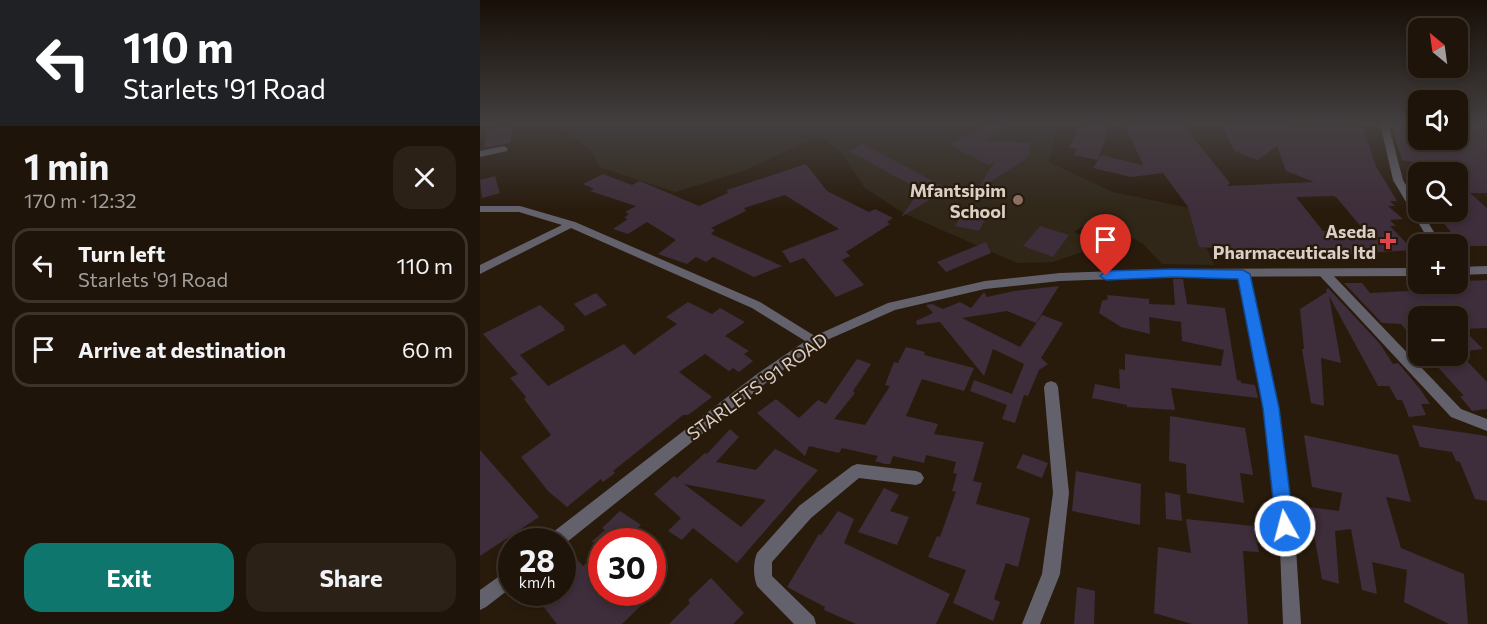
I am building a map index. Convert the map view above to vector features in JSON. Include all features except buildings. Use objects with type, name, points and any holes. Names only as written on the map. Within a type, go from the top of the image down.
[{"type":"street","points":[[1391,152],[1398,180],[1430,234]]},
{"type":"street","points":[[480,209],[520,209],[572,224],[756,306],[814,341]]},
{"type":"street","points":[[480,270],[572,224]]},
{"type":"street","points":[[1468,271],[1487,270]]},
{"type":"street","name":"STARLETS '91 ROAD","points":[[572,528],[744,392],[814,341],[891,306],[985,285],[1060,277],[1173,273],[1408,272]]},
{"type":"street","points":[[1324,273],[1456,413],[1487,425]]},
{"type":"street","points":[[1243,274],[1271,408],[1288,549],[1292,624]]},
{"type":"street","points":[[1031,624],[1051,574],[1061,493],[1051,387]]},
{"type":"street","points":[[807,624],[763,580],[763,559],[805,512],[857,471],[916,478]]},
{"type":"street","points":[[480,601],[498,587]]},
{"type":"shaded area","name":"Mfantsipim School","points":[[592,152],[784,152],[743,171],[675,192],[599,167]]},
{"type":"shaded area","name":"Mfantsipim School","points":[[841,152],[1052,152],[1049,162],[1113,192],[1190,208],[1214,265],[1162,264],[1143,244],[1097,217],[1074,232],[1082,236],[1082,252],[1053,262],[1017,263],[903,213],[865,188]]},
{"type":"place","name":"Mfantsipim School","points":[[1018,200]]},
{"type":"place","name":"Aseda Pharmaceuticals ltd","points":[[1388,241]]},
{"type":"route","points":[[1106,276],[1173,273],[1243,274],[1271,408],[1285,526]]}]
